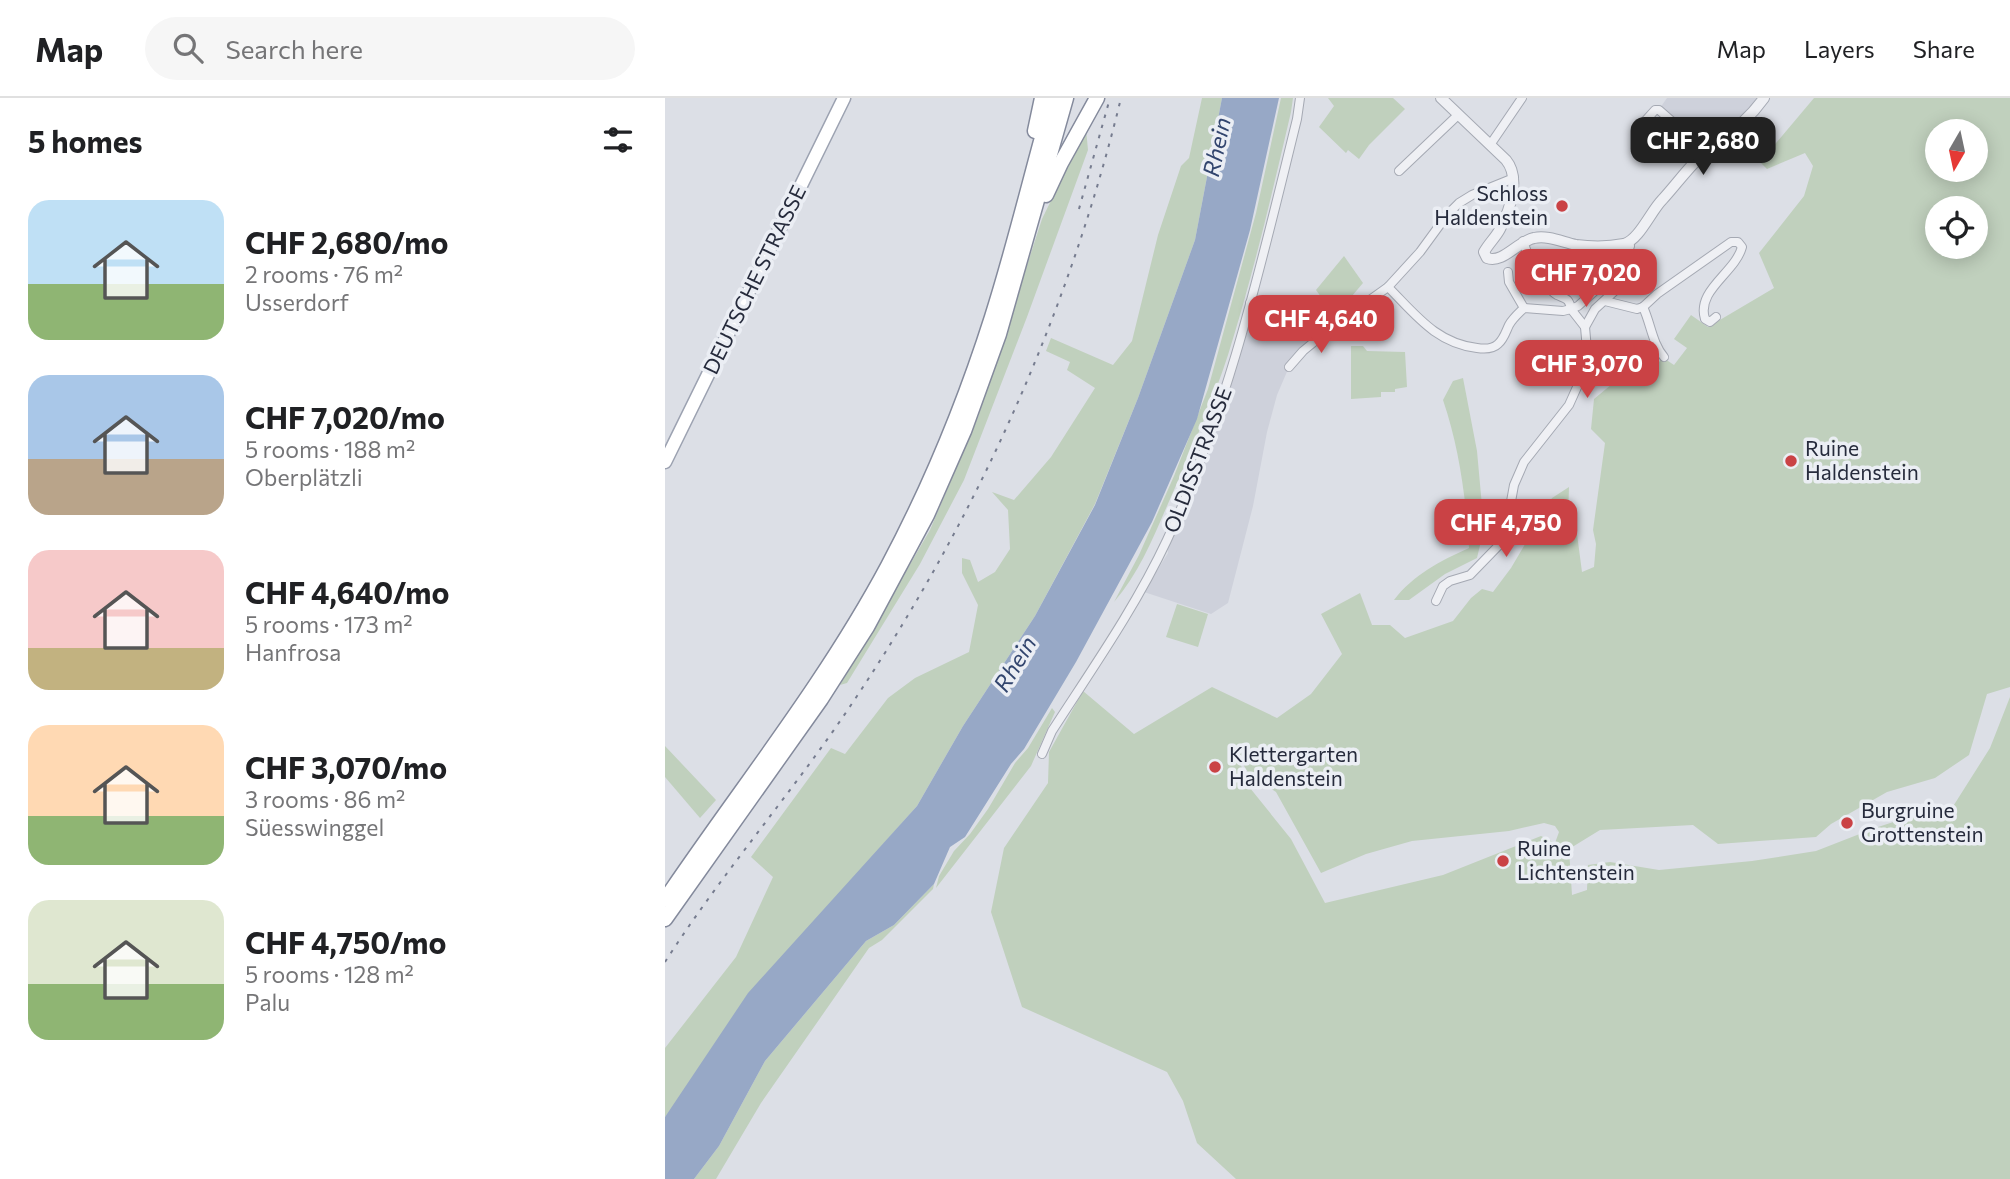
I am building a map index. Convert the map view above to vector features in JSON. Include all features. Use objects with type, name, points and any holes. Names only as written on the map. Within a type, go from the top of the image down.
[{"type":"highway","points":[[1000,291],[1042,98]]},
{"type":"highway","points":[[665,900],[811,691],[888,566],[918,506],[982,350],[1053,98]]},
{"type":"highway","points":[[665,919],[821,699],[867,627],[927,515],[964,431],[999,334],[1066,98]]},
{"type":"highway","points":[[1017,275],[1055,175],[1097,98]]},
{"type":"main road","name":"DEUTSCHE STRASSE","points":[[665,462],[844,98]]},
{"type":"street","name":"OLDISSTRASSE","points":[[1042,754],[1052,732],[1136,599],[1166,541],[1193,478],[1236,359],[1300,98]]},
{"type":"street","points":[[1441,98],[1508,162],[1514,178],[1513,192],[1504,221],[1486,248],[1485,257],[1489,259],[1496,259],[1523,241],[1541,237],[1584,246],[1629,242],[1656,207],[1707,152],[1742,124],[1764,98]]},
{"type":"street","points":[[1490,145],[1522,98]]},
{"type":"street","points":[[1646,120],[1654,110],[1659,110],[1707,152]]},
{"type":"street","points":[[1399,171],[1458,115]]},
{"type":"street","points":[[1289,367],[1303,351],[1336,324],[1388,288],[1459,203],[1514,178]]},
{"type":"street","points":[[1523,241],[1538,274],[1557,295],[1569,300],[1567,310]]},
{"type":"street","points":[[1436,600],[1443,586],[1470,575],[1502,543],[1514,485],[1528,456],[1565,412],[1580,381],[1588,360],[1585,327],[1595,309],[1621,283],[1629,242]]},
{"type":"street","points":[[1605,301],[1637,309],[1643,307],[1657,294],[1731,242],[1738,242],[1742,247],[1737,258],[1708,294],[1704,304],[1705,319],[1712,321],[1716,317]]},
{"type":"street","points":[[1508,272],[1509,282],[1524,308]]},
{"type":"street","points":[[1388,288],[1433,332],[1445,339],[1486,349],[1498,344],[1511,322],[1524,308],[1567,310],[1578,306],[1597,289]]},
{"type":"street","points":[[1251,303],[1336,324]]},
{"type":"street","points":[[1643,307],[1655,346],[1664,357]]},
{"type":"street","points":[[1567,310],[1585,327]]},
{"type":"shaded area","points":[[1667,98],[1759,98],[1743,118],[1706,146],[1660,108]]},
{"type":"shaded area","points":[[1253,307],[1319,321],[1322,333],[1289,367],[1277,395],[1228,603],[1211,614],[1144,592],[1168,553],[1167,543]]},
{"type":"green space","points":[[1202,98],[1222,98],[1195,240],[1138,398],[1095,504],[1035,616],[963,726],[917,806],[846,886],[665,1117],[665,1048],[736,957],[773,877],[751,857],[831,748],[845,754],[888,698],[915,678],[969,652],[978,605],[962,573],[962,558],[970,560],[978,582],[995,572],[1010,549],[1008,510],[992,492],[1014,500],[1051,457],[1095,388],[1067,370],[1070,362],[1046,351],[1051,338],[1113,365],[1132,341],[1158,235],[1181,166],[1189,158]]},
{"type":"green space","points":[[1281,98],[1293,98],[1291,112],[1254,265],[1228,355],[1203,423],[1155,534],[1141,563],[1114,602],[1139,555],[1174,476],[1208,389],[1256,213]]},
{"type":"green space","points":[[1328,98],[1393,98],[1405,109],[1369,145],[1359,159],[1348,150],[1346,153],[1319,127],[1334,106]]},
{"type":"green space","points":[[1814,98],[2010,98],[2010,687],[1987,694],[1969,755],[1935,778],[1887,792],[1831,824],[1816,837],[1718,844],[1693,825],[1600,830],[1569,849],[1572,895],[1587,890],[1588,865],[1610,862],[1659,870],[1752,861],[1816,851],[1927,811],[1952,808],[1990,748],[2010,697],[2010,1179],[1236,1179],[1197,1143],[1183,1101],[1167,1072],[1022,1007],[991,912],[1004,848],[1048,783],[1049,752],[1083,691],[1134,734],[1212,687],[1277,718],[1311,694],[1342,654],[1321,614],[1360,593],[1372,625],[1390,625],[1405,638],[1453,621],[1471,598],[1482,589],[1493,592],[1511,568],[1552,498],[1569,487],[1568,519],[1577,534],[1582,572],[1594,567],[1596,544],[1593,530],[1605,443],[1591,429],[1594,399],[1612,384],[1652,375],[1662,357],[1674,365],[1687,348],[1674,339],[1691,315],[1708,327],[1774,288],[1759,253],[1804,196],[1813,166],[1805,153],[1767,169],[1760,162]],"holes":[[[1236,753],[1249,774],[1276,792],[1321,873],[1366,854],[1412,841],[1509,831],[1544,823],[1555,826],[1559,832],[1555,843],[1541,836],[1443,875],[1325,903],[1291,839],[1250,788]]]},
{"type":"green space","points":[[1086,129],[1088,150],[964,480],[920,564],[847,683],[840,685],[930,530],[978,417],[1042,219]]},
{"type":"green space","points":[[1344,256],[1363,283],[1335,316],[1316,290]]},
{"type":"green space","points":[[1351,346],[1363,346],[1367,351],[1405,352],[1407,387],[1395,389],[1395,392],[1381,392],[1381,397],[1351,399]]},
{"type":"green space","points":[[1463,378],[1477,451],[1484,528],[1477,558],[1445,574],[1409,600],[1394,600],[1410,583],[1428,570],[1469,548],[1461,473],[1443,400],[1453,381]]},
{"type":"green space","points":[[1177,604],[1208,614],[1198,647],[1166,637]]},
{"type":"green space","points":[[1052,708],[1055,712],[1031,766],[936,888],[939,876],[954,851],[988,809]]},
{"type":"green space","points":[[665,746],[716,800],[700,818],[665,777]]},
{"type":"green space","points":[[934,884],[933,889],[882,940],[869,948],[761,1103],[716,1179],[694,1179],[719,1146],[765,1061],[866,941],[894,925]]},
{"type":"water","name":"Rhein","points":[[1222,98],[1279,98],[1250,230],[1197,419],[1152,522],[1076,662],[1024,749],[1011,764],[965,837],[950,847],[934,884],[894,925],[866,941],[765,1061],[719,1146],[694,1179],[665,1179],[665,1117],[748,993],[917,806],[963,726],[1035,616],[1095,505],[1138,398],[1195,240]]},
{"type":"railway","points":[[1079,209],[1110,98]]},
{"type":"railway","points":[[665,962],[851,705],[938,563],[1013,413],[1045,336],[1100,178],[1121,98]]},
{"type":"place","name":"Schloss Haldenstein","points":[[1562,206]]},
{"type":"place","name":"Ruine Haldenstein","points":[[1791,461]]},
{"type":"place","name":"Klettergarten Haldenstein","points":[[1215,767]]},
{"type":"place","name":"Burgruine Grottenstein","points":[[1847,823]]},
{"type":"place","name":"Ruine Lichtenstein","points":[[1503,861]]}]
